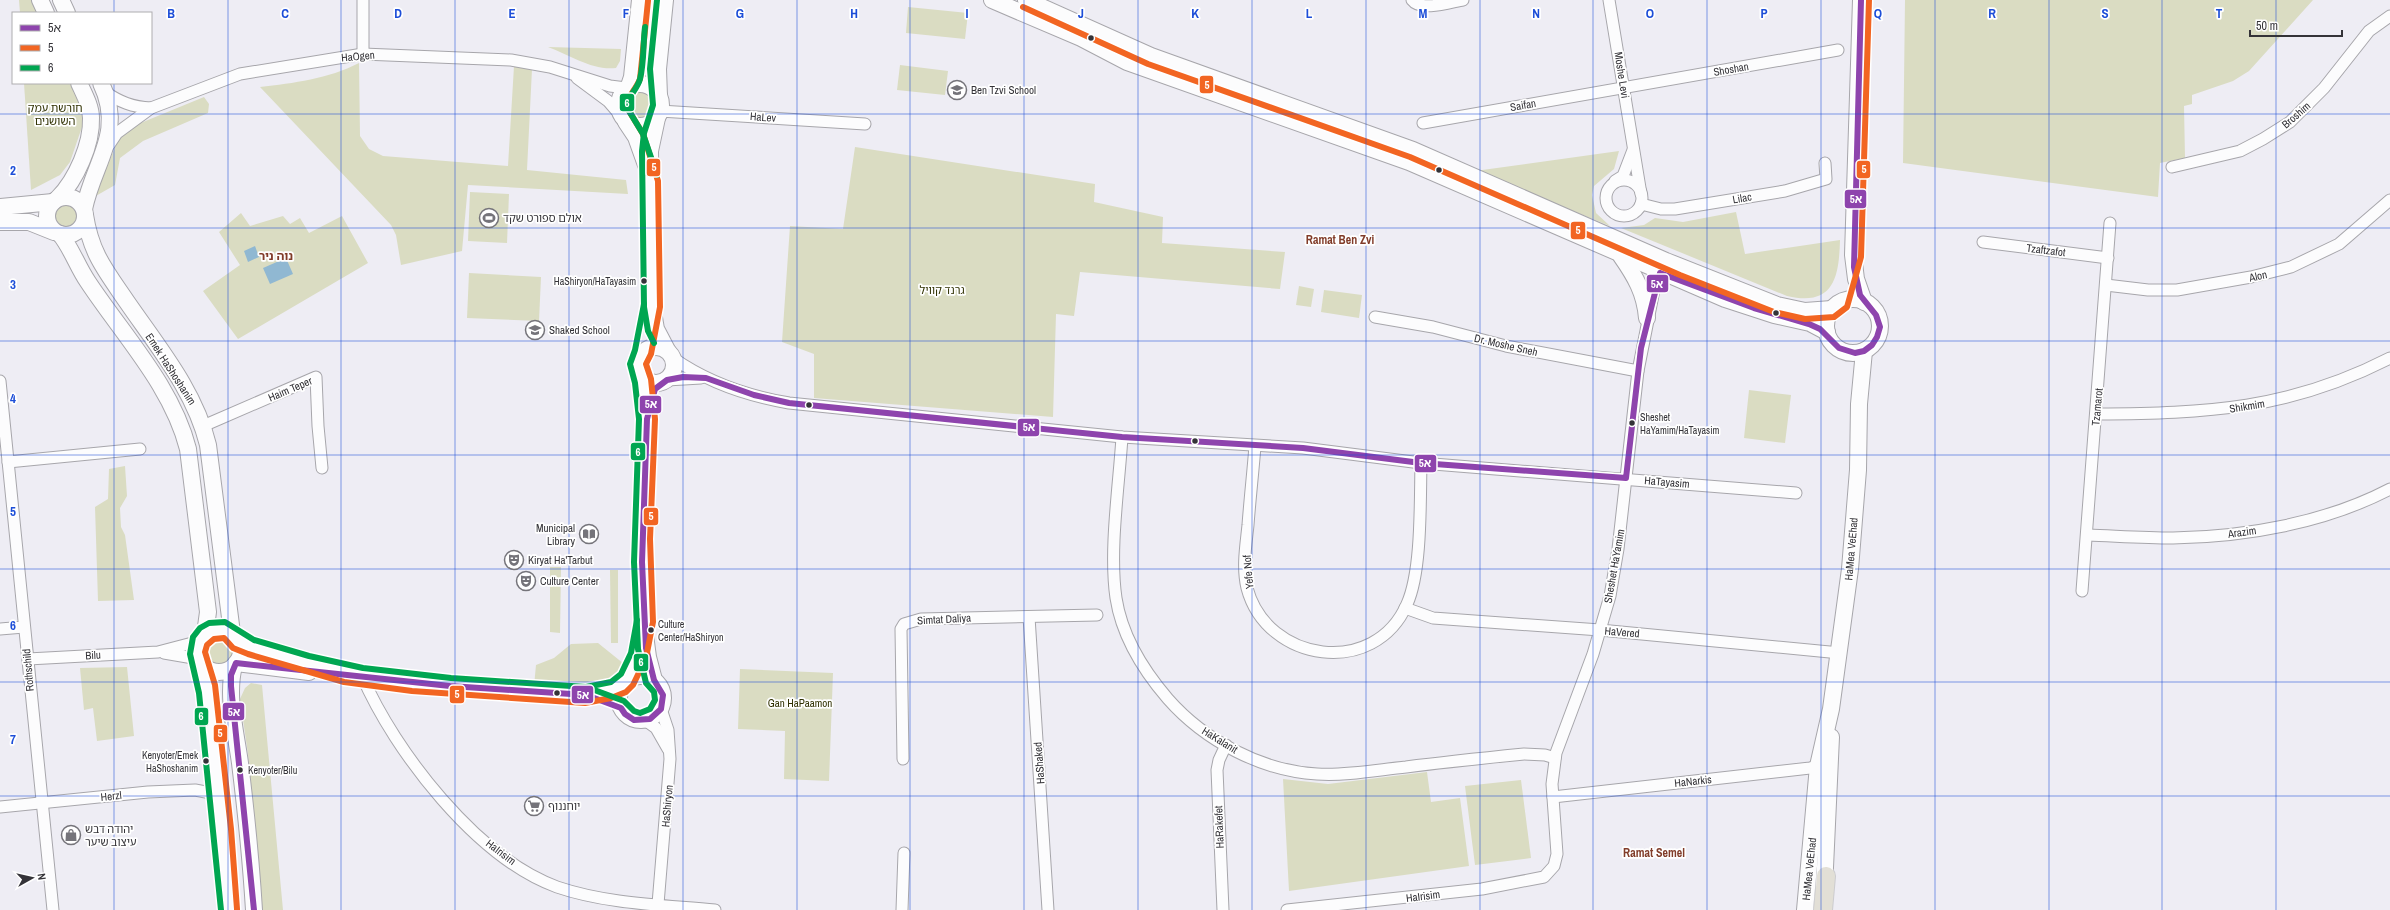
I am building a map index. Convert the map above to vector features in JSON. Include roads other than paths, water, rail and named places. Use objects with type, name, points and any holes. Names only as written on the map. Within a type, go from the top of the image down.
[{"type":"main road","points":[[1822,910],[1826,876]]},
{"type":"street","points":[[40,0],[46,12]]},
{"type":"street","points":[[61,0],[67,12]]},
{"type":"street","points":[[363,0],[363,54]]},
{"type":"street","points":[[640,0],[632,77],[628,87],[619,101],[623,119],[636,137],[650,181]]},
{"type":"street","points":[[647,419],[653,394],[674,371],[670,354],[656,329],[652,306],[650,151],[659,108],[658,69],[665,0]]},
{"type":"street","points":[[992,0],[1080,38],[1127,62],[1408,162],[1620,255],[1663,267],[1777,305],[1805,311],[1837,305],[1849,299],[1864,302],[1875,311],[1880,324],[1876,340],[1864,351],[1858,353],[1844,352],[1836,347],[1827,332],[1810,323],[1774,315],[1725,299],[1663,267],[1413,150],[1151,56],[1026,0]]},
{"type":"street","points":[[1412,0],[1419,5],[1430,5],[1463,0]]},
{"type":"street","name":"Moshe Levi","points":[[1609,0],[1641,199]]},
{"type":"street","points":[[1861,0],[1853,255],[1856,279],[1864,302]]},
{"type":"street","name":"Broshim","points":[[2172,167],[2240,151],[2290,122],[2324,88],[2369,31],[2390,16]]},
{"type":"street","name":"Shoshan","points":[[1624,87],[1838,50]]},
{"type":"street","name":"HaOgen","points":[[105,150],[117,132],[151,108],[240,74],[363,54],[511,60],[570,72],[610,86],[628,87]]},
{"type":"street","name":"HaOgen","points":[[570,72],[608,101],[623,119]]},
{"type":"street","points":[[57,233],[47,220],[47,214],[72,180],[83,154],[91,126],[88,104],[79,84]]},
{"type":"street","points":[[628,87],[636,84],[646,85],[659,108]]},
{"type":"street","name":"HaOgen","points":[[103,87],[123,103],[133,107],[151,108]]},
{"type":"street","name":"Emek HaShoshanim","points":[[103,87],[111,114],[111,128],[85,212],[88,237],[98,260],[182,384],[203,426],[208,445],[235,637]]},
{"type":"street","name":"Saifan","points":[[1423,124],[1624,87]]},
{"type":"street","points":[[623,119],[632,125],[642,126],[652,122],[659,108]]},
{"type":"street","name":"HaLev","points":[[659,108],[865,124]]},
{"type":"street","name":"Moshe Levi","points":[[1613,183],[1623,176],[1633,150]]},
{"type":"street","name":"Lilac","points":[[1641,199],[1661,209],[1675,209],[1785,191],[1826,179],[1824,163]]},
{"type":"street","points":[[1623,180],[1629,181],[1639,188],[1641,199],[1633,214],[1622,217],[1616,215],[1606,203],[1606,193],[1613,183],[1623,180]]},
{"type":"street","points":[[0,207],[72,197],[78,200],[85,212],[84,222],[79,230],[73,234],[57,233],[29,222],[0,222]]},
{"type":"street","name":"Alon","points":[[2106,285],[2148,290],[2177,290],[2251,277],[2291,267],[2339,244],[2390,200]]},
{"type":"street","name":"Tzamarot","points":[[2082,591],[2088,535],[2110,223]]},
{"type":"street","name":"Emek HaShoshanim","points":[[57,233],[70,248],[88,283],[165,394],[180,422],[188,448],[208,612],[202,637]]},
{"type":"street","name":"Tzaftzafot","points":[[1983,242],[2108,258]]},
{"type":"street","points":[[1620,255],[1632,271],[1640,287],[1646,305],[1647,318]]},
{"type":"street","points":[[1827,332],[1828,316],[1837,305],[1853,255]]},
{"type":"street","name":"Sheshet HaYamim","points":[[1554,866],[1557,854],[1553,796],[1555,758],[1600,630],[1614,580],[1638,370],[1647,318],[1663,267]]},
{"type":"street","points":[[645,720],[654,716],[660,709],[663,695],[654,680],[648,657],[642,539],[647,419],[638,364],[643,352],[652,306]]},
{"type":"street","name":"Dr. Moshe Sneh","points":[[1375,317],[1433,327],[1506,346],[1638,370]]},
{"type":"street","points":[[643,352],[655,347],[670,354]]},
{"type":"street","name":"HaMea VeEhad","points":[[1805,910],[1831,709],[1840,653],[1858,470],[1858,404],[1861,388],[1861,362],[1864,351]]},
{"type":"street","points":[[1844,352],[1861,388]]},
{"type":"street","name":"HaTayasim","points":[[670,354],[706,378],[754,396],[789,403],[1122,437],[1352,453],[1422,463],[1796,492]]},
{"type":"street","name":"Shikmim","points":[[2096,414],[2166,413],[2256,405],[2307,393],[2351,376],[2390,358]]},
{"type":"street","points":[[641,376],[650,382],[664,381]]},
{"type":"street","name":"Haim Teper","points":[[203,426],[316,377],[317,420],[322,468]]},
{"type":"street","name":"HaTayasim","points":[[664,381],[683,377],[706,378]]},
{"type":"street","name":"Rothschild","points":[[0,381],[53,910]]},
{"type":"street","name":"HaKalanit","points":[[1122,437],[1114,565],[1116,599],[1122,620],[1137,658],[1161,692],[1190,721],[1226,745],[1268,764],[1318,775],[1524,754],[1545,755],[1555,758]]},
{"type":"street","name":"Yefe Nof","points":[[1255,446],[1244,564],[1250,597],[1269,626],[1287,640],[1307,649],[1336,653],[1371,644],[1395,624],[1405,608],[1410,595],[1416,561],[1422,463]]},
{"type":"street","points":[[8,462],[140,449]]},
{"type":"street","name":"Arazim","points":[[2088,535],[2173,538],[2263,529],[2326,516],[2354,507],[2390,489]]},
{"type":"street","name":"HaVered","points":[[1405,608],[1433,618],[1600,630],[1840,653]]},
{"type":"street","name":"Simtat Daliya","points":[[904,760],[901,629],[904,624],[921,619],[1097,615]]},
{"type":"street","name":"HaShaked","points":[[1029,617],[1048,910]]},
{"type":"street","points":[[621,708],[618,696],[638,656],[645,621]]},
{"type":"street","points":[[0,629],[24,627]]},
{"type":"street","points":[[229,910],[219,800],[206,686],[201,661],[197,652],[202,637],[215,629],[227,630],[235,637],[273,654],[345,674]]},
{"type":"street","name":"Bilu","points":[[158,652],[202,637]]},
{"type":"street","points":[[235,637],[240,650],[235,665],[231,692],[254,910]]},
{"type":"street","name":"Bilu","points":[[28,659],[158,652],[201,661]]},
{"type":"street","points":[[201,661],[217,672],[224,672],[235,665],[345,674],[450,686],[586,695],[608,692],[625,682],[644,676],[654,680]]},
{"type":"street","name":"HaIrisim","points":[[362,676],[375,706],[432,788],[448,808],[502,854],[526,872],[556,886],[608,899],[716,910]]},
{"type":"street","points":[[586,695],[621,708],[630,718],[645,720],[656,728],[663,737],[670,759]]},
{"type":"street","name":"HaShiryon","points":[[658,904],[670,759],[668,730],[660,709]]},
{"type":"street","name":"HaRakefet","points":[[1223,910],[1217,770],[1218,760],[1226,745]]},
{"type":"street","name":"HaMea VeEhad","points":[[1825,764],[1826,876]]},
{"type":"street","name":"HaNarkis","points":[[1553,796],[1825,764]]},
{"type":"street","name":"Herzl","points":[[0,807],[42,802],[195,790],[211,793],[219,800]]},
{"type":"street","points":[[902,910],[904,853]]},
{"type":"street","name":"HaIrisim","points":[[1287,910],[1482,889],[1544,877],[1554,866]]},
{"type":"water","points":[[255,246],[259,257],[248,262],[244,251]]},
{"type":"water","points":[[286,258],[293,274],[270,284],[263,268]]},
{"type":"place","name":"Ben Tzvi School","points":[[957,90]]},
{"type":"place","name":"אולם ספורט שקד","points":[[489,218]]},
{"type":"place","name":"HaShiryon/HaTayasim","points":[[644,281]]},
{"type":"place","name":"Shaked School","points":[[535,330]]},
{"type":"place","name":"Sheshet HaYamim/HaTayasim","points":[[1632,423]]},
{"type":"place","name":"Municipal Library","points":[[589,534]]},
{"type":"place","name":"Kiryat Ha'Tarbut","points":[[514,560]]},
{"type":"place","name":"Culture Center","points":[[526,581]]},
{"type":"place","name":"Culture Center/HaShiryon","points":[[651,630]]},
{"type":"place","name":"Kenyoter/Emek HaShoshanim","points":[[206,761]]},
{"type":"place","name":"Kenyoter/Bilu","points":[[240,770]]},
{"type":"place","name":"יוחננוף","points":[[534,806]]},
{"type":"place","name":"יהודה דבש עיצוב שיער","points":[[71,835]]},
{"type":"district","name":"Ramat Ben Zvi","points":[[1340,240]]},
{"type":"district","name":"נוה ניר","points":[[276,256]]},
{"type":"district","name":"Ramat Semel","points":[[1654,853]]},
{"type":"park label","name":"חורשת עמק השושנים","points":[[55,114]]},
{"type":"park label","name":"גרנד קוויל","points":[[942,290]]},
{"type":"park label","name":"Gan HaPaamon","points":[[800,703]]}]
